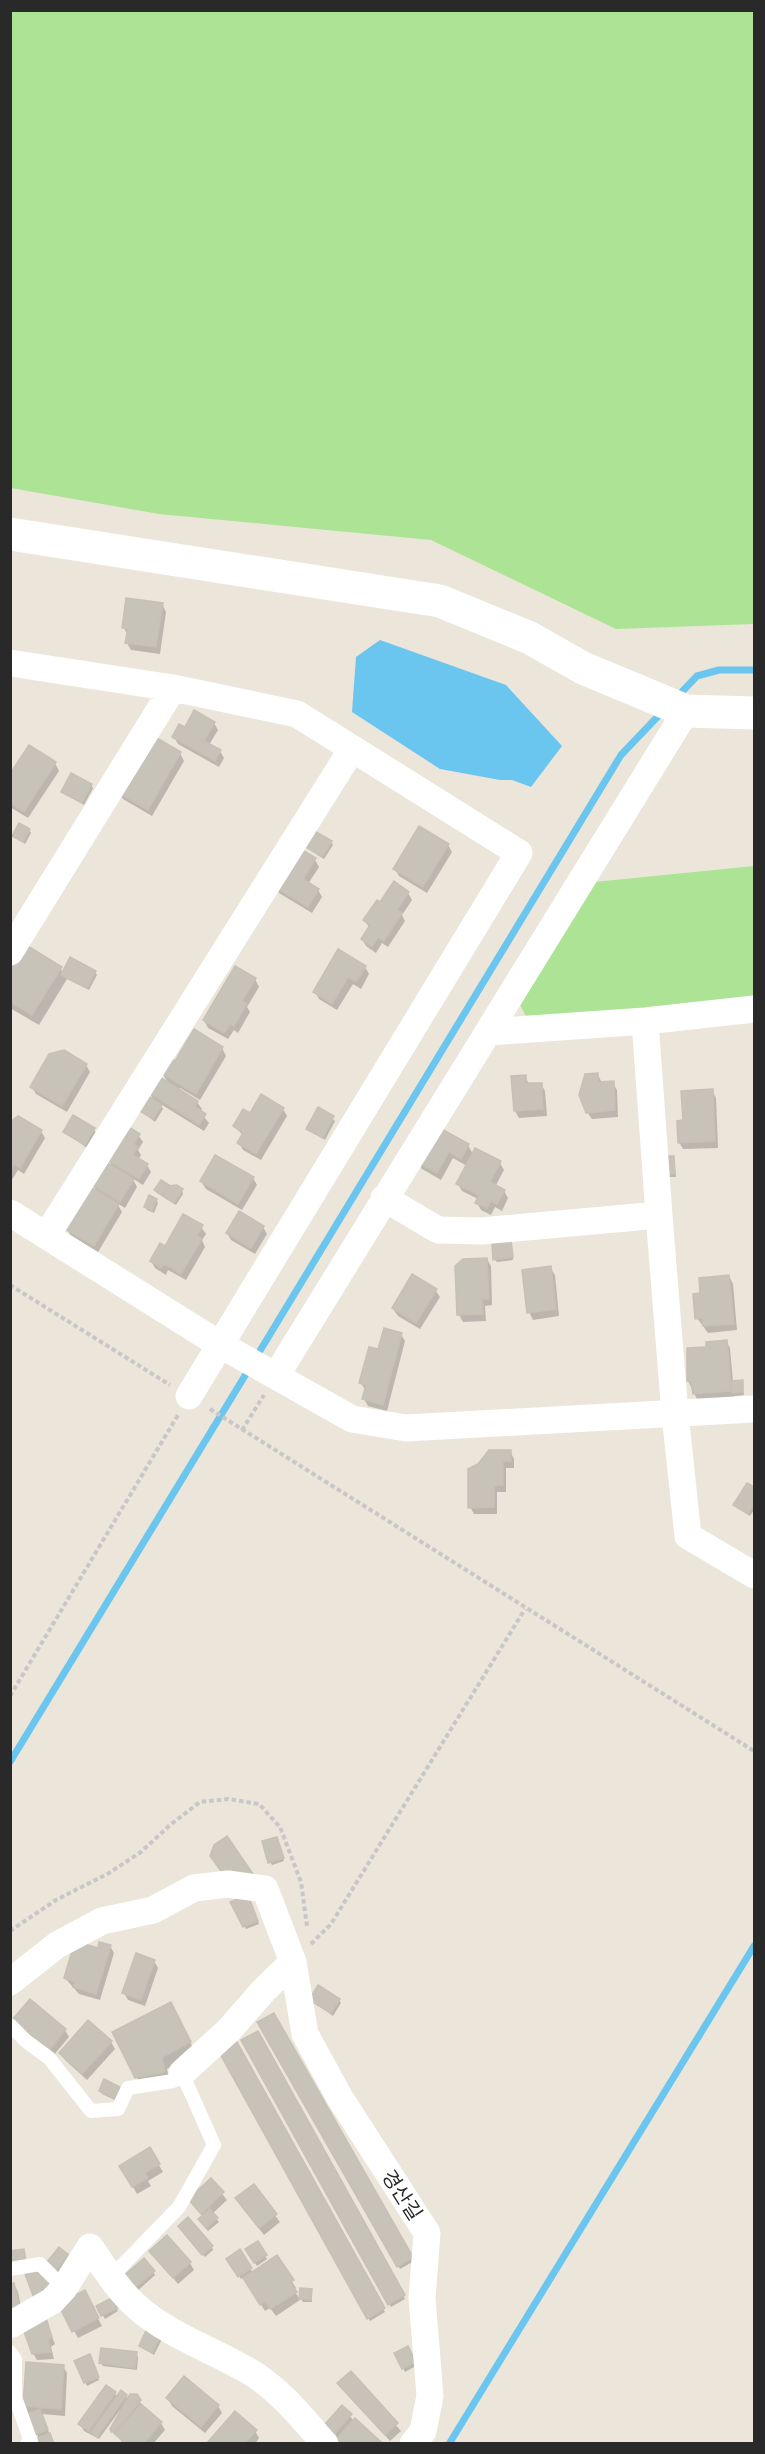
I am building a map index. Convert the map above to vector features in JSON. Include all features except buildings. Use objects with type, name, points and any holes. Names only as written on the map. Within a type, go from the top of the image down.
[{"type":"street","points":[[11,534],[441,602],[530,638],[583,668],[686,711],[754,714]]},
{"type":"street","points":[[10,663],[173,688],[297,714],[519,853],[189,1396]]},
{"type":"street","points":[[10,952],[173,688]]},
{"type":"street","points":[[276,1376],[686,711]]},
{"type":"street","points":[[46,1235],[351,749]]},
{"type":"street","points":[[488,1032],[645,1021],[754,1009]]},
{"type":"street","points":[[645,1021],[675,1414],[688,1536],[754,1575]]},
{"type":"street","points":[[384,1198],[438,1230],[482,1231],[659,1215]]},
{"type":"street","points":[[10,1212],[219,1344],[352,1419],[406,1428],[754,1409]]},
{"type":"street","name":"경산길","points":[[10,1982],[57,1945],[102,1921],[153,1910],[194,1888],[228,1884],[265,1888],[293,1962],[305,2034],[340,2098],[427,2233],[422,2298],[430,2396],[423,2431],[413,2444]]},
{"type":"street","points":[[182,2073],[229,2030],[264,1990],[293,1962]]},
{"type":"street","points":[[10,2325],[52,2301],[64,2288],[90,2247],[111,2277],[136,2306],[165,2327],[252,2373],[280,2394],[325,2444]]},
{"type":"lane","points":[[10,2025],[26,2041],[49,2058],[91,2111],[118,2109],[128,2088],[173,2081],[182,2073],[214,2145],[179,2207],[111,2277]]},
{"type":"lane","points":[[10,2269],[40,2264],[64,2288]]},
{"type":"lane","points":[[10,2352],[15,2359],[15,2397],[30,2443]]},
{"type":"path","points":[[10,1285],[754,1751]]},
{"type":"path","points":[[242,1430],[276,1376]]},
{"type":"path","points":[[10,1696],[189,1396]]},
{"type":"path","points":[[10,1931],[56,1900],[109,1873],[141,1852],[170,1825],[200,1802],[228,1799],[259,1804],[280,1827],[301,1882],[310,1945],[331,1924],[525,1609]]},
{"type":"green space","points":[[10,11],[754,11],[754,624],[616,629],[431,540],[159,514],[11,488]]},
{"type":"green space","points":[[754,866],[754,999],[528,1020],[520,1005],[594,882]]},
{"type":"water","points":[[380,640],[506,685],[562,746],[531,787],[512,780],[500,780],[440,769],[352,712],[356,657]]},
{"type":"waterway","points":[[676,698],[697,676],[719,670],[754,670]]},
{"type":"waterway","points":[[255,1359],[621,755],[662,712]]},
{"type":"waterway","points":[[10,1762],[249,1369]]},
{"type":"waterway","points":[[449,2444],[754,1946]]}]
